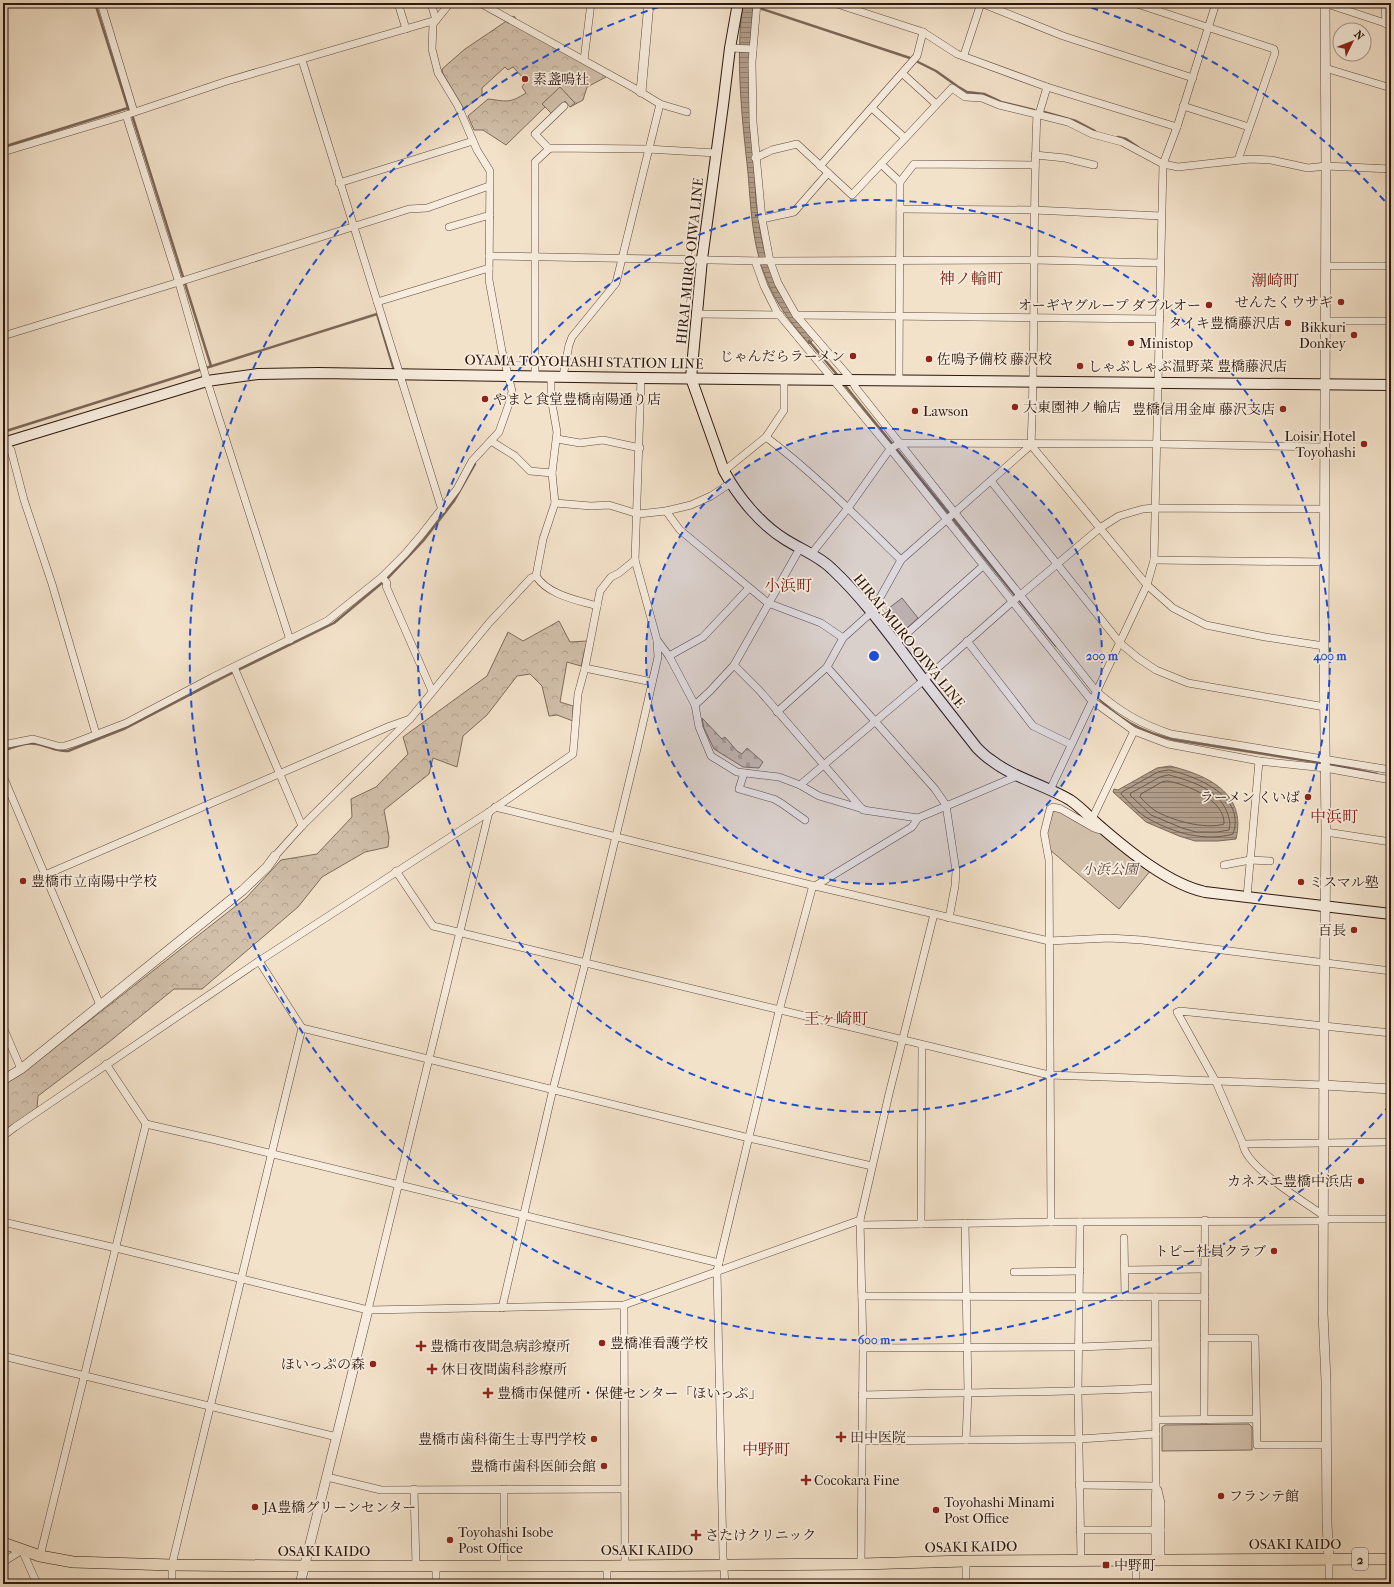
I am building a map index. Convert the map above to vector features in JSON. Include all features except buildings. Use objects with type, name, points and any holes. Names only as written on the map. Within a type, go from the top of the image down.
[{"type":"main road","name":"HIRAI-MURO-OIWA LINE","points":[[738,3],[734,48],[716,153],[702,259],[691,378],[724,471],[731,483],[744,501],[772,530],[800,548],[812,553],[831,568],[872,612],[977,748],[991,761],[1017,776],[1070,800],[1103,829],[1150,866],[1186,886],[1205,892],[1391,914]]},
{"type":"main road","name":"OYAMA-TOYOHASHI STATION LINE","points":[[4,441],[206,377],[258,374],[318,373],[508,376],[535,375],[641,378],[1391,385]]},
{"type":"main road","name":"OSAKI KAIDO","points":[[3,1543],[40,1556],[73,1562],[172,1565],[625,1566],[1158,1559],[1391,1559]]},
{"type":"street","points":[[101,3],[130,113],[206,377],[290,640]]},
{"type":"street","points":[[398,3],[406,29]]},
{"type":"street","points":[[431,3],[436,20]]},
{"type":"street","points":[[3,745],[33,739],[58,746],[64,746],[126,723],[236,671],[335,616],[385,580],[442,510],[457,489],[472,461],[499,432],[512,391],[489,280],[490,171],[473,141],[464,117],[435,66],[432,44],[433,24],[450,3]]},
{"type":"street","points":[[480,3],[660,104],[688,112]]},
{"type":"street","points":[[584,60],[591,3]]},
{"type":"street","points":[[641,92],[649,3]]},
{"type":"street","points":[[757,3],[753,49],[752,89],[755,158],[762,219],[770,261],[778,283],[796,315],[849,379],[1096,691],[1115,708],[1152,727],[1171,734],[1391,770]]},
{"type":"street","points":[[834,3],[923,32],[957,54],[964,55],[1048,87],[1176,127]]},
{"type":"street","points":[[964,55],[981,3],[1063,36],[1193,78]]},
{"type":"street","points":[[1134,3],[1274,49],[1275,53],[1238,160]]},
{"type":"street","points":[[1050,790],[1070,744],[1147,585],[1154,560],[1163,164],[1193,78],[1216,3]]},
{"type":"street","points":[[1329,1584],[1323,1313],[1324,1026],[1326,963],[1324,646],[1326,166],[1325,3],[1388,24],[1385,3]]},
{"type":"street","points":[[3,152],[227,81],[436,20]]},
{"type":"street","points":[[820,166],[903,74],[917,56],[923,32]]},
{"type":"street","points":[[734,48],[753,49]]},
{"type":"street","points":[[302,60],[353,228],[442,510]]},
{"type":"street","points":[[1325,68],[1391,88]]},
{"type":"street","points":[[903,74],[936,104]]},
{"type":"street","points":[[1048,87],[1038,114],[1035,155],[1034,382],[1031,445],[1147,585],[1173,608],[1206,625],[1265,637],[1324,646]]},
{"type":"street","points":[[755,158],[772,150],[796,144],[852,195],[952,88],[965,97],[982,98],[999,105],[1068,122],[1092,134],[1122,142],[1163,164],[1178,167],[1250,159],[1271,160],[1308,168],[1326,166],[1391,169]]},
{"type":"street","points":[[563,376],[572,337],[616,283],[660,104]]},
{"type":"street","points":[[549,149],[535,134],[564,106]]},
{"type":"street","points":[[1183,106],[1249,126]]},
{"type":"street","points":[[872,108],[905,138]]},
{"type":"street","points":[[339,182],[473,141]]},
{"type":"street","points":[[535,375],[535,162],[549,149],[648,149],[716,153]]},
{"type":"street","points":[[1035,155],[1065,158],[1094,165]]},
{"type":"street","points":[[881,164],[900,182]]},
{"type":"street","points":[[899,380],[898,315],[900,182],[914,164],[1035,165]]},
{"type":"street","points":[[762,219],[794,212],[828,173]]},
{"type":"street","points":[[3,336],[189,280],[409,209],[427,208],[489,186]]},
{"type":"street","points":[[900,209],[1034,210],[1161,216]]},
{"type":"street","points":[[449,227],[490,215]]},
{"type":"street","points":[[489,256],[755,261],[1034,260],[1160,263]]},
{"type":"street","points":[[755,261],[764,286],[780,315],[947,519],[1091,700],[1134,731],[1168,744],[1259,761],[1325,768],[1391,780]]},
{"type":"street","points":[[1325,266],[1391,266]]},
{"type":"street","points":[[377,302],[489,268]]},
{"type":"street","points":[[697,314],[780,315]]},
{"type":"street","points":[[796,315],[1160,319]]},
{"type":"street","points":[[1325,321],[1391,321]]},
{"type":"street","points":[[536,576],[544,539],[553,514],[555,503],[552,474],[557,439],[551,398],[551,376]]},
{"type":"street","points":[[502,1308],[553,1089],[586,964],[658,657],[657,640],[635,560],[638,514],[641,378]]},
{"type":"street","points":[[724,471],[766,437],[784,410],[784,379]]},
{"type":"street","points":[[766,437],[796,460],[901,560]]},
{"type":"street","points":[[557,439],[580,443],[603,440],[640,448]]},
{"type":"street","points":[[4,441],[11,450],[96,734]]},
{"type":"street","points":[[491,441],[515,456],[530,471],[552,474]]},
{"type":"street","points":[[812,553],[848,508],[890,450],[900,443],[1031,445],[1157,444],[1324,447]]},
{"type":"street","points":[[777,712],[827,667],[843,638],[872,612],[901,560],[1031,445]]},
{"type":"street","points":[[991,481],[1120,642],[1138,658],[1156,670],[1188,683],[1325,707]]},
{"type":"street","points":[[555,503],[591,506],[609,504],[638,514],[666,511],[691,505],[711,496],[731,483]]},
{"type":"street","points":[[800,785],[924,680],[1012,602],[1100,528],[1118,516],[1143,509],[1155,508],[1325,509]]},
{"type":"street","points":[[666,511],[680,530],[768,603],[821,623],[826,628],[843,638]]},
{"type":"street","points":[[695,705],[734,665],[800,548]]},
{"type":"street","points":[[3,1136],[106,1064],[259,961],[492,810],[574,754],[578,694],[586,668],[600,591],[611,576],[619,573],[635,560]]},
{"type":"street","points":[[1154,560],[1325,562]]},
{"type":"street","points":[[896,643],[983,566]]},
{"type":"street","points":[[536,576],[541,582],[559,594],[597,606]]},
{"type":"street","points":[[3,1080],[21,1069],[243,890],[267,867],[302,826],[410,719],[503,606],[531,578],[536,576]]},
{"type":"street","points":[[385,580],[386,586],[432,691]]},
{"type":"street","points":[[668,656],[703,637],[749,588]]},
{"type":"street","points":[[657,640],[668,656],[695,705],[699,727],[711,756],[737,772],[779,777],[800,785],[819,796],[839,803],[863,810],[918,818]]},
{"type":"street","points":[[967,641],[1033,726],[1070,744]]},
{"type":"street","points":[[734,665],[760,690],[777,712],[863,810]]},
{"type":"street","points":[[827,667],[935,789],[946,805],[956,871],[956,886],[949,918]]},
{"type":"street","points":[[586,668],[652,682]]},
{"type":"street","points":[[236,671],[302,826]]},
{"type":"street","points":[[45,875],[410,719]]},
{"type":"street","points":[[1092,819],[1134,731]]},
{"type":"street","points":[[1247,897],[1259,761]]},
{"type":"street","points":[[744,773],[739,789],[781,803],[805,820]]},
{"type":"street","points":[[3,776],[100,1005]]},
{"type":"street","points":[[725,1584],[718,1267],[779,1011],[814,886],[912,827],[918,818],[1017,776]]},
{"type":"street","points":[[1051,1222],[1049,860],[1044,833],[1050,809],[1052,807],[1061,809],[1094,828],[1100,830],[1103,829]]},
{"type":"street","points":[[492,810],[616,837],[814,886],[1049,941],[1109,938],[1142,940],[1391,971]]},
{"type":"street","points":[[300,1584],[459,933],[492,810]]},
{"type":"street","points":[[1326,832],[1391,842]]},
{"type":"street","points":[[1224,865],[1250,860],[1270,861]]},
{"type":"street","points":[[396,871],[433,926],[1049,1076],[1391,1088]]},
{"type":"street","points":[[861,1564],[863,1348],[860,1223],[872,1166],[934,914]]},
{"type":"street","points":[[259,961],[302,1028],[429,1058],[749,1138],[872,1166]]},
{"type":"street","points":[[1324,1218],[1262,1173],[1244,1149],[1244,1144],[1216,1082],[1177,1012],[1180,1011],[1391,1033]]},
{"type":"street","points":[[3,1027],[21,1069]]},
{"type":"street","points":[[172,1584],[172,1565],[302,1028]]},
{"type":"street","points":[[921,1224],[922,1045]]},
{"type":"street","points":[[106,1064],[146,1124],[523,1215],[718,1267]]},
{"type":"street","points":[[40,1556],[146,1124]]},
{"type":"street","points":[[1244,1144],[1391,1142]]},
{"type":"street","points":[[3,1222],[116,1248],[368,1310],[624,1305],[718,1267],[860,1223],[921,1224],[1205,1220],[1319,1221],[1324,1218],[1391,1219]]},
{"type":"street","points":[[1204,1420],[1205,1220]]},
{"type":"street","points":[[1080,1222],[1078,1392],[1081,1561]]},
{"type":"street","points":[[965,1223],[968,1392],[966,1440]]},
{"type":"street","points":[[1124,1238],[1125,1297]]},
{"type":"street","points":[[1124,1270],[1205,1269]]},
{"type":"street","points":[[1014,1272],[1080,1271]]},
{"type":"street","points":[[862,1296],[1205,1297]]},
{"type":"street","points":[[1155,1297],[1156,1486],[1161,1503],[1158,1530],[1158,1559]]},
{"type":"street","points":[[624,1305],[625,1566]]},
{"type":"street","points":[[1204,1338],[1255,1338],[1256,1445],[1327,1445]]},
{"type":"street","points":[[863,1348],[967,1346],[1079,1347],[1155,1344]]},
{"type":"street","points":[[3,1356],[337,1437]]},
{"type":"street","points":[[862,1395],[968,1392],[1078,1392],[1155,1388]]},
{"type":"street","points":[[1156,1420],[1256,1419]]},
{"type":"street","points":[[862,1441],[1079,1439],[1156,1434]]},
{"type":"street","points":[[327,1477],[381,1490],[625,1489]]},
{"type":"street","points":[[1080,1485],[1156,1486]]},
{"type":"street","points":[[414,1489],[416,1566]]},
{"type":"street","points":[[504,1489],[504,1566]]},
{"type":"street","points":[[1080,1530],[1158,1530]]},
{"type":"street","points":[[3,1562],[22,1550],[37,1584]]},
{"type":"street","points":[[1136,1560],[1136,1584]]},
{"type":"street","points":[[966,1561],[966,1584]]},
{"type":"street","points":[[436,1566],[436,1584]]},
{"type":"street","points":[[607,1566],[607,1584]]},
{"type":"green space","name":"素盞鳴社","points":[[514,16],[517,20],[603,71],[606,77],[587,87],[583,100],[570,107],[574,102],[560,88],[542,104],[545,107],[506,145],[483,130],[474,130],[468,116],[488,99],[507,101],[515,99],[526,93],[522,87],[526,81],[513,67],[508,70],[505,67],[482,88],[482,95],[464,109],[443,74],[442,69],[465,49]]},
{"type":"green space","points":[[560,87],[575,103],[570,107],[565,101],[552,114],[542,104]]},
{"type":"green space","points":[[902,598],[918,618],[899,635],[897,635],[880,615]]},
{"type":"green space","points":[[559,621],[570,642],[587,641],[581,666],[567,662],[560,702],[573,706],[573,721],[557,715],[549,716],[542,686],[530,674],[517,676],[487,715],[463,736],[457,767],[433,758],[429,774],[384,810],[389,837],[388,847],[365,852],[322,877],[298,907],[202,989],[174,989],[109,1042],[38,1096],[37,1108],[3,1132],[3,1085],[20,1075],[246,898],[281,860],[317,854],[352,817],[351,799],[376,787],[408,754],[403,737],[487,676],[508,632],[523,641]]},
{"type":"green space","points":[[702,718],[722,739],[725,737],[737,751],[742,754],[747,748],[763,762],[759,768],[743,767],[714,749],[704,728]]},
{"type":"green space","name":"小浜公園","points":[[1054,809],[1100,832],[1151,870],[1119,909],[1049,849],[1046,833]]},
{"type":"green space","points":[[1249,1424],[1252,1427],[1252,1450],[1162,1451],[1162,1427],[1165,1425]]},
{"type":"water","points":[[743,3],[753,3],[749,68],[756,202],[761,236],[767,262],[777,289],[792,313],[813,340],[809,344],[790,321],[774,296],[761,265],[755,240],[751,213],[740,88],[739,67]]},
{"type":"water","points":[[1170,766],[1210,781],[1230,798],[1236,809],[1238,823],[1236,839],[1195,841],[1179,836],[1146,822],[1113,792],[1114,789],[1118,790],[1157,768]]},
{"type":"waterway","points":[[95,3],[211,366]]},
{"type":"waterway","points":[[762,9],[910,58]]},
{"type":"waterway","points":[[918,62],[936,71],[967,92],[984,94],[1001,102],[1034,110]]},
{"type":"waterway","points":[[3,147],[128,108]]},
{"type":"waterway","points":[[1044,112],[1076,121],[1095,131]]},
{"type":"waterway","points":[[1118,137],[1126,139],[1138,147]]},
{"type":"waterway","points":[[3,432],[377,314],[393,367]]},
{"type":"waterway","points":[[809,341],[839,377]]},
{"type":"waterway","points":[[843,383],[1056,646]]},
{"type":"waterway","points":[[3,751],[28,744],[41,745],[60,751],[68,751],[126,728],[228,675],[334,623],[389,577],[423,541],[454,501],[475,464]]},
{"type":"waterway","points":[[1096,695],[1104,704],[1122,718],[1142,729],[1164,737],[1334,765],[1377,774]]},
{"type":"place","name":"素盞鳴社","points":[[525,79]]},
{"type":"place","name":"せんたくウサギ","points":[[1341,302]]},
{"type":"place","name":"オーギヤグループ ダブルオー","points":[[1209,305]]},
{"type":"place","name":"タイキ豊橋藤沢店","points":[[1288,323]]},
{"type":"place","name":"Bikkuri Donkey","points":[[1354,335]]},
{"type":"place","name":"Ministop","points":[[1131,343]]},
{"type":"place","name":"じゃんだらラーメン","points":[[853,356]]},
{"type":"place","name":"佐鳴予備校 藤沢校","points":[[929,359]]},
{"type":"place","name":"しゃぶしゃぶ温野菜 豊橋藤沢店","points":[[1080,366]]},
{"type":"place","name":"やまと食堂豊橋南陽通り店","points":[[485,399]]},
{"type":"place","name":"大東園神ノ輪店","points":[[1015,407]]},
{"type":"place","name":"豊橋信用金庫 藤沢支店","points":[[1283,409]]},
{"type":"place","name":"Lawson","points":[[915,411]]},
{"type":"place","name":"Loisir Hotel Toyohashi","points":[[1364,444]]},
{"type":"place","name":"ラーメン くいば","points":[[1308,797]]},
{"type":"place","name":"豊橋市立南陽中学校","points":[[23,881]]},
{"type":"place","name":"ミスマル塾","points":[[1301,882]]},
{"type":"place","name":"百長","points":[[1354,930]]},
{"type":"place","name":"カネスエ豊橋中浜店","points":[[1361,1181]]},
{"type":"place","name":"トピー社員クラブ","points":[[1274,1251]]},
{"type":"place","name":"豊橋准看護学校","points":[[602,1343]]},
{"type":"place","name":"豊橋市夜間急病診療所","points":[[421,1346]]},
{"type":"place","name":"ほいっぷの森","points":[[373,1364]]},
{"type":"place","name":"休日夜間歯科診療所","points":[[432,1369]]},
{"type":"place","name":"豊橋市保健所・保健センター「ほいっぷ」","points":[[488,1393]]},
{"type":"place","name":"田中医院","points":[[841,1437]]},
{"type":"place","name":"豊橋市歯科衛生士専門学校","points":[[594,1439]]},
{"type":"place","name":"豊橋市歯科医師会館","points":[[604,1466]]},
{"type":"place","name":"Cocokara Fine","points":[[806,1480]]},
{"type":"place","name":"フランテ館","points":[[1221,1496]]},
{"type":"place","name":"JA豊橋グリーンセンター","points":[[255,1507]]},
{"type":"place","name":"Toyohashi Minami Post Office","points":[[936,1510]]},
{"type":"place","name":"さたけクリニック","points":[[696,1535]]},
{"type":"place","name":"Toyohashi Isobe Post Office","points":[[450,1540]]},
{"type":"place","name":"中野町","points":[[1106,1565]]},
{"type":"district","name":"神ノ輪町","points":[[971,278]]},
{"type":"district","name":"潮崎町","points":[[1275,280]]},
{"type":"district","name":"小浜町","points":[[788,585]]},
{"type":"district","name":"中浜町","points":[[1334,816]]},
{"type":"district","name":"王ヶ崎町","points":[[836,1018]]},
{"type":"district","name":"中野町","points":[[766,1449]]}]
